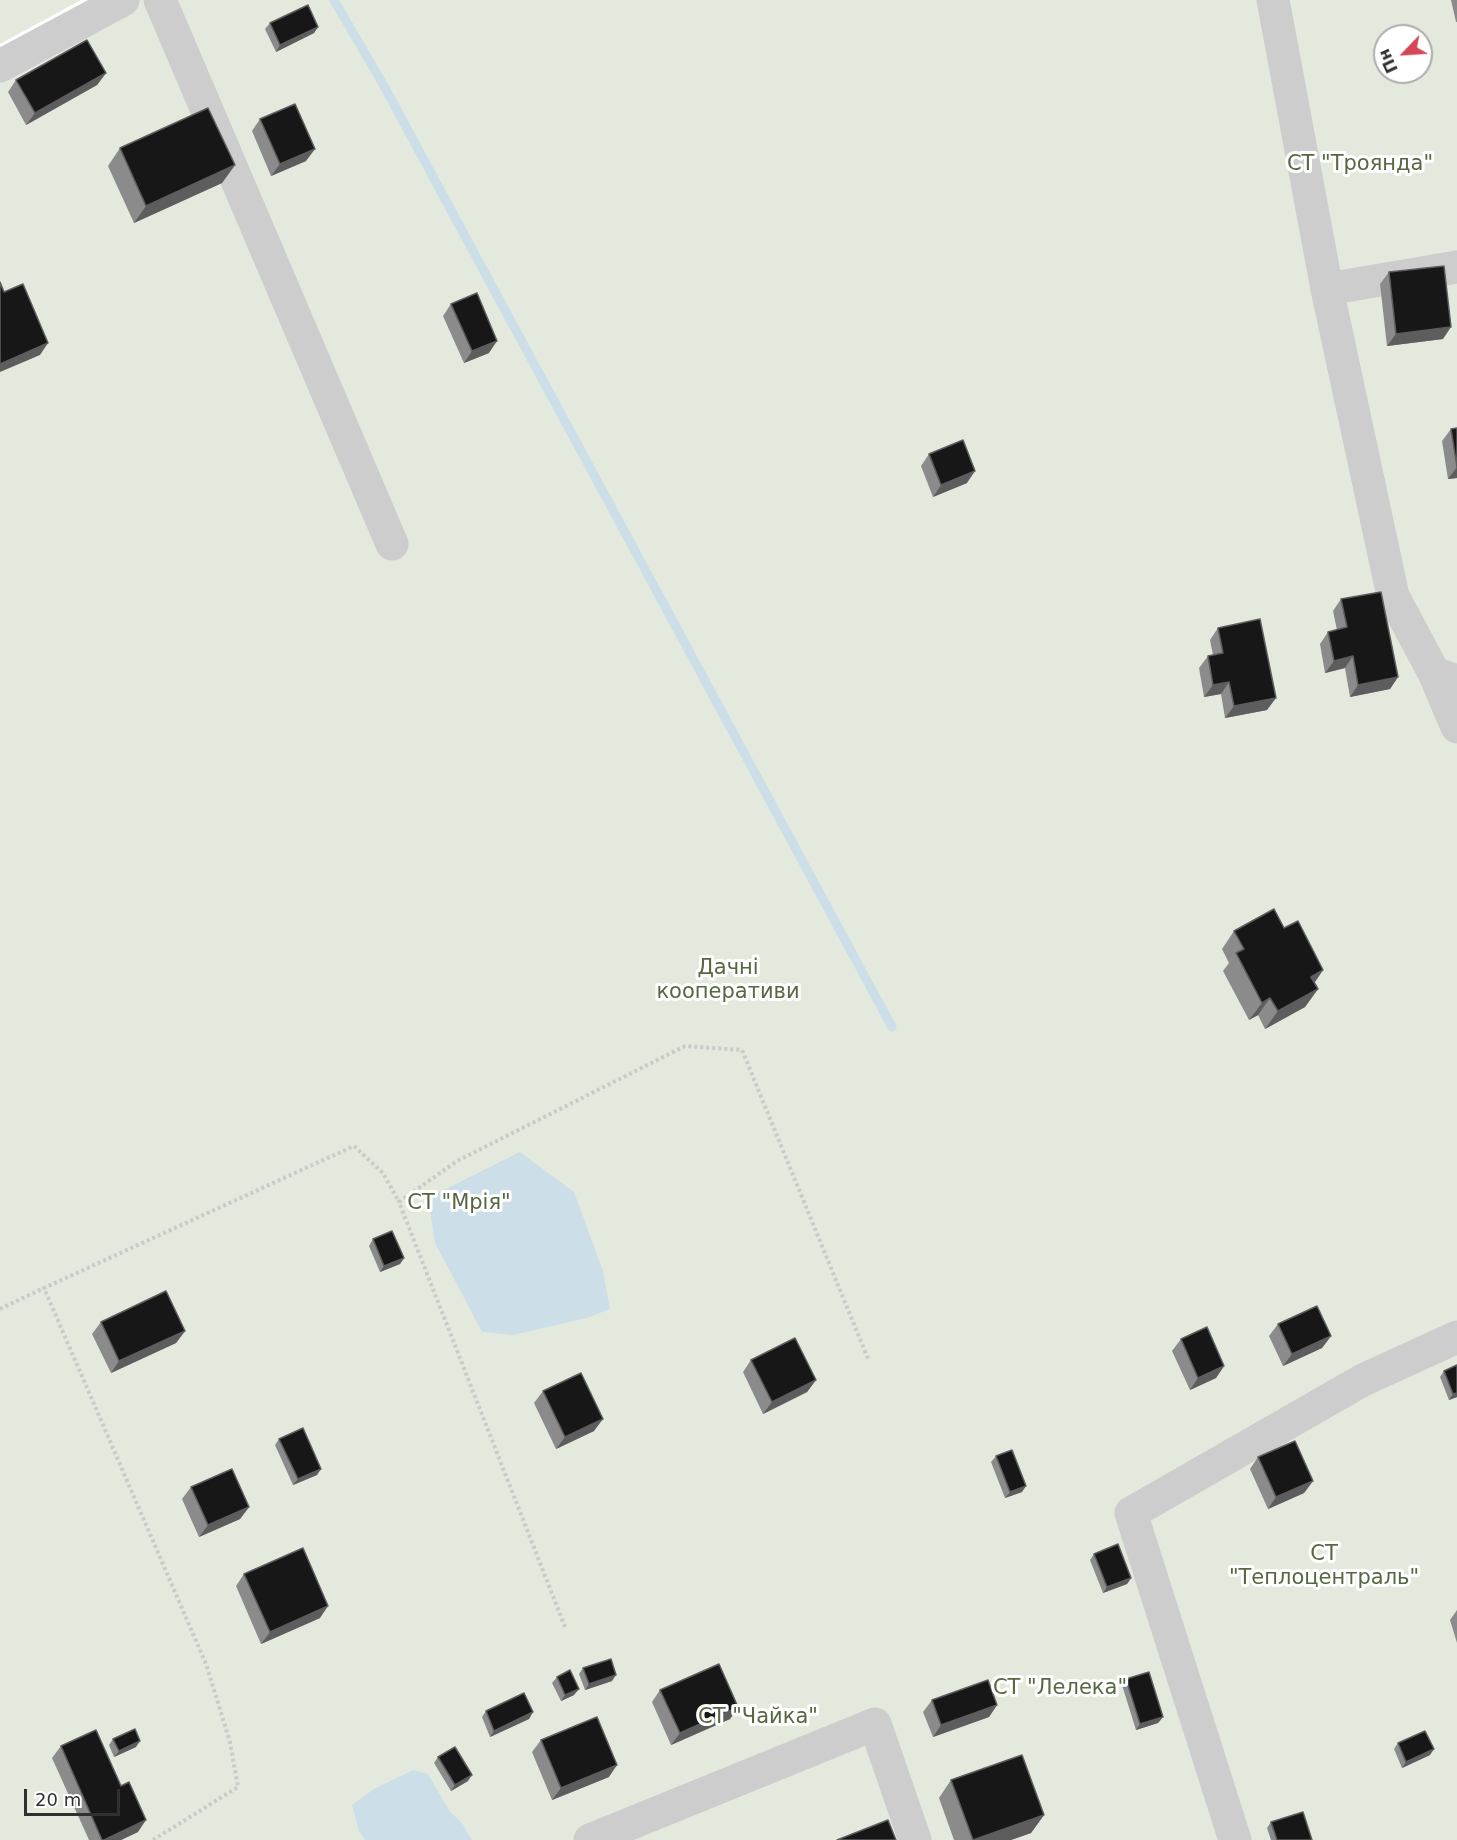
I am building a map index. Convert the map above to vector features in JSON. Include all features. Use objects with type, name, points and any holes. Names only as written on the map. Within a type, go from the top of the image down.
[{"type":"street","points":[[0,66],[123,0]]},
{"type":"street","points":[[160,0],[392,544]]},
{"type":"street","points":[[1273,0],[1328,289],[1393,596],[1446,677],[1457,727]]},
{"type":"street","points":[[1328,289],[1457,267]]},
{"type":"street","points":[[1235,1840],[1131,1513],[1363,1380],[1457,1337]]},
{"type":"street","points":[[590,1840],[875,1724],[915,1840]]},
{"type":"path","points":[[399,1202],[457,1161],[685,1046],[742,1050],[868,1361]]},
{"type":"path","points":[[0,1309],[354,1146],[383,1173],[399,1202],[565,1627]]},
{"type":"path","points":[[44,1288],[206,1664],[230,1742],[238,1787],[153,1840]]},
{"type":"green space","points":[[0,0],[81,0],[0,44]]},
{"type":"green space","name":"Дачні кооперативи","points":[[139,0],[1457,0],[1457,1840],[0,1840],[0,76]]},
{"type":"shaded area","points":[[520,1152],[574,1192],[603,1271],[610,1309],[587,1318],[513,1335],[482,1332],[435,1243],[428,1198]]},
{"type":"shaded area","points":[[413,1770],[428,1774],[450,1812],[462,1823],[472,1840],[365,1840],[359,1831],[352,1805],[374,1789]]},
{"type":"building","points":[[308,5],[318,27],[280,45],[270,23]]},
{"type":"building","points":[[87,40],[106,73],[35,113],[16,80]]},
{"type":"building","points":[[295,104],[315,149],[280,164],[260,119]]},
{"type":"building","points":[[208,108],[235,165],[146,206],[120,148]]},
{"type":"building","points":[[1444,266],[1451,327],[1396,334],[1389,272]]},
{"type":"building","points":[[0,282],[4,292],[23,284],[48,343],[0,364]]},
{"type":"building","points":[[477,293],[497,341],[472,351],[451,304]]},
{"type":"building","points":[[1457,428],[1457,467],[1451,429]]},
{"type":"building","points":[[963,440],[975,471],[941,485],[929,454]]},
{"type":"building","points":[[1381,592],[1398,677],[1358,685],[1353,656],[1334,661],[1328,632],[1347,627],[1341,599]]},
{"type":"building","points":[[1260,619],[1276,698],[1234,706],[1229,682],[1213,685],[1208,656],[1223,653],[1218,628]]},
{"type":"building","points":[[1274,909],[1284,928],[1298,921],[1323,970],[1311,977],[1318,989],[1278,1011],[1270,998],[1262,1003],[1236,953],[1244,949],[1234,931]]},
{"type":"building","points":[[392,1231],[404,1258],[384,1266],[373,1239]]},
{"type":"building","points":[[166,1291],[185,1331],[119,1361],[101,1322]]},
{"type":"building","points":[[1317,1306],[1331,1336],[1292,1354],[1278,1324]]},
{"type":"building","points":[[1207,1327],[1224,1366],[1198,1378],[1181,1339]]},
{"type":"building","points":[[795,1338],[816,1380],[772,1402],[751,1360]]},
{"type":"building","points":[[1457,1365],[1457,1393],[1453,1394],[1444,1371]]},
{"type":"building","points":[[581,1373],[603,1419],[565,1437],[543,1391]]},
{"type":"building","points":[[303,1428],[321,1469],[298,1479],[279,1439]]},
{"type":"building","points":[[1295,1441],[1313,1481],[1276,1497],[1258,1457]]},
{"type":"building","points":[[1012,1450],[1026,1486],[1010,1492],[996,1456]]},
{"type":"building","points":[[232,1469],[249,1507],[208,1525],[191,1487]]},
{"type":"building","points":[[1118,1544],[1131,1578],[1107,1587],[1094,1554]]},
{"type":"building","points":[[303,1548],[328,1606],[270,1632],[244,1574]]},
{"type":"building","points":[[611,1659],[616,1675],[589,1684],[583,1668]]},
{"type":"building","points":[[719,1664],[738,1707],[680,1733],[660,1690]]},
{"type":"building","points":[[570,1670],[579,1689],[565,1695],[557,1677]]},
{"type":"building","points":[[1149,1672],[1163,1717],[1140,1724],[1126,1679]]},
{"type":"building","points":[[988,1680],[997,1705],[941,1725],[932,1700]]},
{"type":"building","points":[[524,1693],[533,1712],[494,1731],[486,1711]]},
{"type":"building","points":[[597,1717],[617,1765],[561,1788],[541,1740]]},
{"type":"building","points":[[135,1729],[140,1741],[119,1751],[113,1739]]},
{"type":"building","points":[[96,1730],[121,1786],[129,1782],[146,1820],[104,1840],[102,1840],[61,1746]]},
{"type":"building","points":[[1425,1731],[1434,1749],[1406,1762],[1398,1743]]},
{"type":"building","points":[[455,1747],[472,1775],[455,1785],[438,1757]]},
{"type":"building","points":[[1022,1755],[1044,1815],[973,1840],[951,1780]]},
{"type":"building","points":[[1303,1812],[1312,1840],[1277,1840],[1271,1822]]},
{"type":"building","points":[[888,1820],[896,1840],[837,1840]]},
{"type":"waterway","points":[[334,0],[384,86],[892,1027]]},
{"type":"park label","name":"СТ \"Троянда\"","points":[[1360,165]]},
{"type":"park label","name":"СТ \"Мрія\"","points":[[459,1204]]},
{"type":"park label","name":"СТ \"Теплоцентраль\"","points":[[1324,1567]]},
{"type":"park label","name":"СТ \"Лелека\"","points":[[1060,1689]]},
{"type":"park label","name":"СТ \"Чайка\"","points":[[758,1718]]}]
